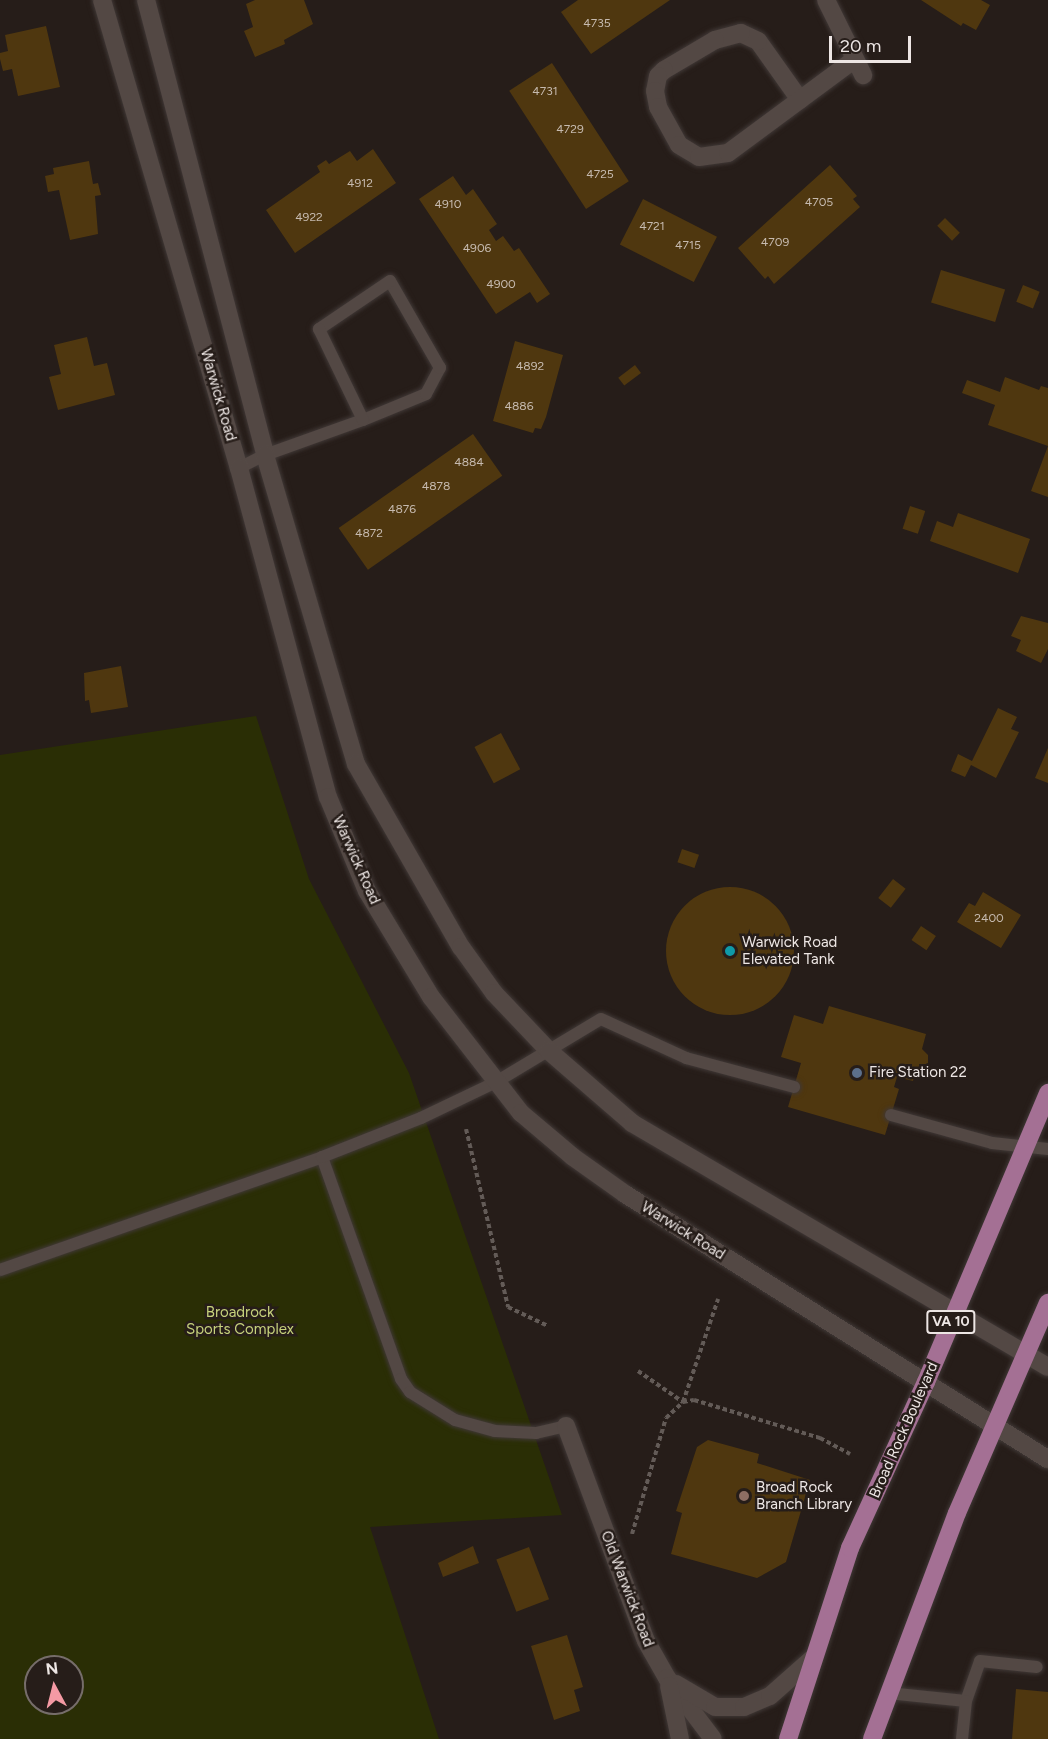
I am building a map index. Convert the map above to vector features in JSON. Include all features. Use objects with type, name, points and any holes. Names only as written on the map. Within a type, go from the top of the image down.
[{"type":"main road","name":"Warwick Road","points":[[102,0],[239,468],[336,818],[367,891],[431,998],[521,1113],[625,1194],[1048,1458]]},
{"type":"main road","name":"Warwick Road","points":[[146,0],[266,455],[356,764],[461,947],[494,993],[549,1051],[632,1123],[1048,1367]]},
{"type":"main road","points":[[800,100],[758,41],[741,33],[715,40],[664,70],[658,76],[655,91],[658,107],[679,145],[699,157],[728,153],[800,100],[859,67],[826,0]]},
{"type":"main road","name":"Broad Rock Boulevard","points":[[788,1739],[850,1548],[926,1382],[1048,1093]]},
{"type":"main road","points":[[872,1739],[888,1693],[995,1426],[1048,1303]]},
{"type":"main road","name":"Old Warwick Road","points":[[566,1426],[646,1641],[667,1678],[712,1739]]},
{"type":"main road","points":[[667,1678],[715,1707],[736,1709],[770,1696],[813,1658]]},
{"type":"main road","points":[[667,1678],[680,1739]]},
{"type":"lane","points":[[239,468],[266,455],[363,420],[426,394],[440,368],[390,281],[319,329],[363,420]]},
{"type":"lane","points":[[0,1270],[322,1157],[421,1118],[496,1082],[601,1019],[686,1058],[794,1087]]},
{"type":"lane","points":[[891,1115],[992,1143],[1048,1149]]},
{"type":"lane","points":[[322,1157],[401,1379],[410,1392],[455,1420],[495,1431],[536,1433],[566,1426]]},
{"type":"lane","points":[[962,1739],[966,1701],[980,1661],[1038,1667]]},
{"type":"lane","points":[[888,1693],[966,1701]]},
{"type":"path","points":[[466,1129],[508,1307],[548,1326]]},
{"type":"path","points":[[632,1534],[666,1418],[683,1402],[718,1299]]},
{"type":"path","points":[[638,1371],[683,1402],[694,1400],[820,1438],[850,1454]]},
{"type":"green space","name":"Broadrock Sports Complex","points":[[256,716],[309,879],[409,1073],[562,1515],[370,1527],[439,1739],[0,1739],[0,755]]},
{"type":"building","points":[[255,0],[304,0],[313,24],[284,40],[285,44],[255,57],[244,31],[253,27],[246,4]]},
{"type":"building","points":[[578,0],[670,0],[591,54],[561,12]]},
{"type":"building","points":[[921,0],[981,0],[990,5],[976,30],[963,23],[961,26]]},
{"type":"building","points":[[46,26],[60,87],[18,96],[12,69],[3,71],[0,59],[0,53],[8,51],[5,35]]},
{"type":"building","points":[[552,63],[629,181],[586,209],[509,91]]},
{"type":"building","points":[[373,149],[396,183],[295,253],[266,210],[320,172],[317,166],[326,160],[329,164],[350,151],[357,161]]},
{"type":"building","points":[[89,161],[93,184],[98,183],[101,195],[95,196],[98,234],[70,240],[59,190],[48,192],[45,176],[54,174],[53,168]]},
{"type":"building","points":[[830,165],[857,196],[853,199],[860,207],[774,284],[768,276],[765,279],[738,248]]},
{"type":"building","points":[[453,176],[466,195],[473,189],[497,224],[489,230],[496,241],[503,236],[514,251],[519,248],[550,294],[537,303],[530,292],[496,314],[419,199]]},
{"type":"building","points":[[643,199],[717,237],[694,282],[620,244]]},
{"type":"building","points":[[945,218],[960,233],[952,241],[937,226]]},
{"type":"building","points":[[941,270],[1005,290],[995,322],[931,303]]},
{"type":"building","points":[[1023,285],[1040,292],[1033,308],[1016,302]]},
{"type":"building","points":[[87,337],[94,366],[107,363],[115,395],[58,410],[49,377],[61,374],[54,345]]},
{"type":"building","points":[[515,341],[563,355],[546,417],[541,429],[535,428],[533,433],[493,421]]},
{"type":"building","points":[[635,365],[641,373],[624,386],[618,378]]},
{"type":"building","points":[[1005,377],[1039,390],[1041,386],[1048,388],[1048,446],[988,425],[995,405],[962,393],[967,380],[1000,392]]},
{"type":"building","points":[[473,434],[502,476],[368,570],[339,528]]},
{"type":"building","points":[[1048,446],[1048,497],[1031,491]]},
{"type":"building","points":[[910,506],[925,511],[918,534],[903,529]]},
{"type":"building","points":[[958,513],[1030,539],[1018,573],[930,541],[937,521],[953,527]]},
{"type":"building","points":[[1021,616],[1048,623],[1048,649],[1041,663],[1016,651],[1021,640],[1011,636]]},
{"type":"building","points":[[121,666],[128,707],[91,713],[89,700],[85,701],[84,673]]},
{"type":"building","points":[[998,708],[1017,717],[1011,729],[1019,732],[996,778],[971,765],[965,777],[951,771],[958,754],[972,761]]},
{"type":"building","points":[[501,733],[520,769],[494,783],[475,747]]},
{"type":"building","points":[[1048,748],[1048,783],[1035,778]]},
{"type":"building","points":[[682,849],[699,855],[694,868],[677,862]]},
{"type":"building","points":[[893,879],[906,889],[891,908],[878,898]]},
{"type":"building","name":"Warwick Road Elevated Tank","points":[[730,887],[754,892],[775,906],[789,927],[794,951],[789,975],[775,996],[754,1010],[730,1015],[706,1010],[685,996],[671,975],[666,951],[671,927],[685,906],[706,892]]},
{"type":"building","points":[[983,892],[1021,915],[1001,948],[957,922],[969,903],[975,906]]},
{"type":"building","points":[[921,926],[936,936],[926,950],[911,940]]},
{"type":"building","name":"Fire Station 22","points":[[829,1006],[926,1034],[922,1049],[928,1055],[928,1063],[916,1069],[913,1081],[897,1077],[894,1087],[899,1089],[885,1135],[788,1107],[801,1063],[781,1057],[794,1015],[823,1024]]},
{"type":"building","name":"Broad Rock Branch Library","points":[[708,1440],[759,1454],[757,1463],[810,1480],[786,1562],[757,1578],[671,1554],[682,1513],[676,1511],[697,1447]]},
{"type":"building","points":[[473,1546],[479,1563],[443,1577],[438,1563]]},
{"type":"building","points":[[529,1547],[549,1599],[516,1612],[496,1560]]},
{"type":"building","points":[[567,1635],[583,1687],[574,1690],[580,1711],[554,1720],[531,1646]]},
{"type":"building","points":[[1016,1689],[1048,1692],[1048,1739],[1012,1739]]},
{"type":"place","name":"Warwick Road Elevated Tank","points":[[730,951]]},
{"type":"place","name":"Fire Station 22","points":[[857,1073]]},
{"type":"place","name":"Broad Rock Branch Library","points":[[744,1496]]}]
